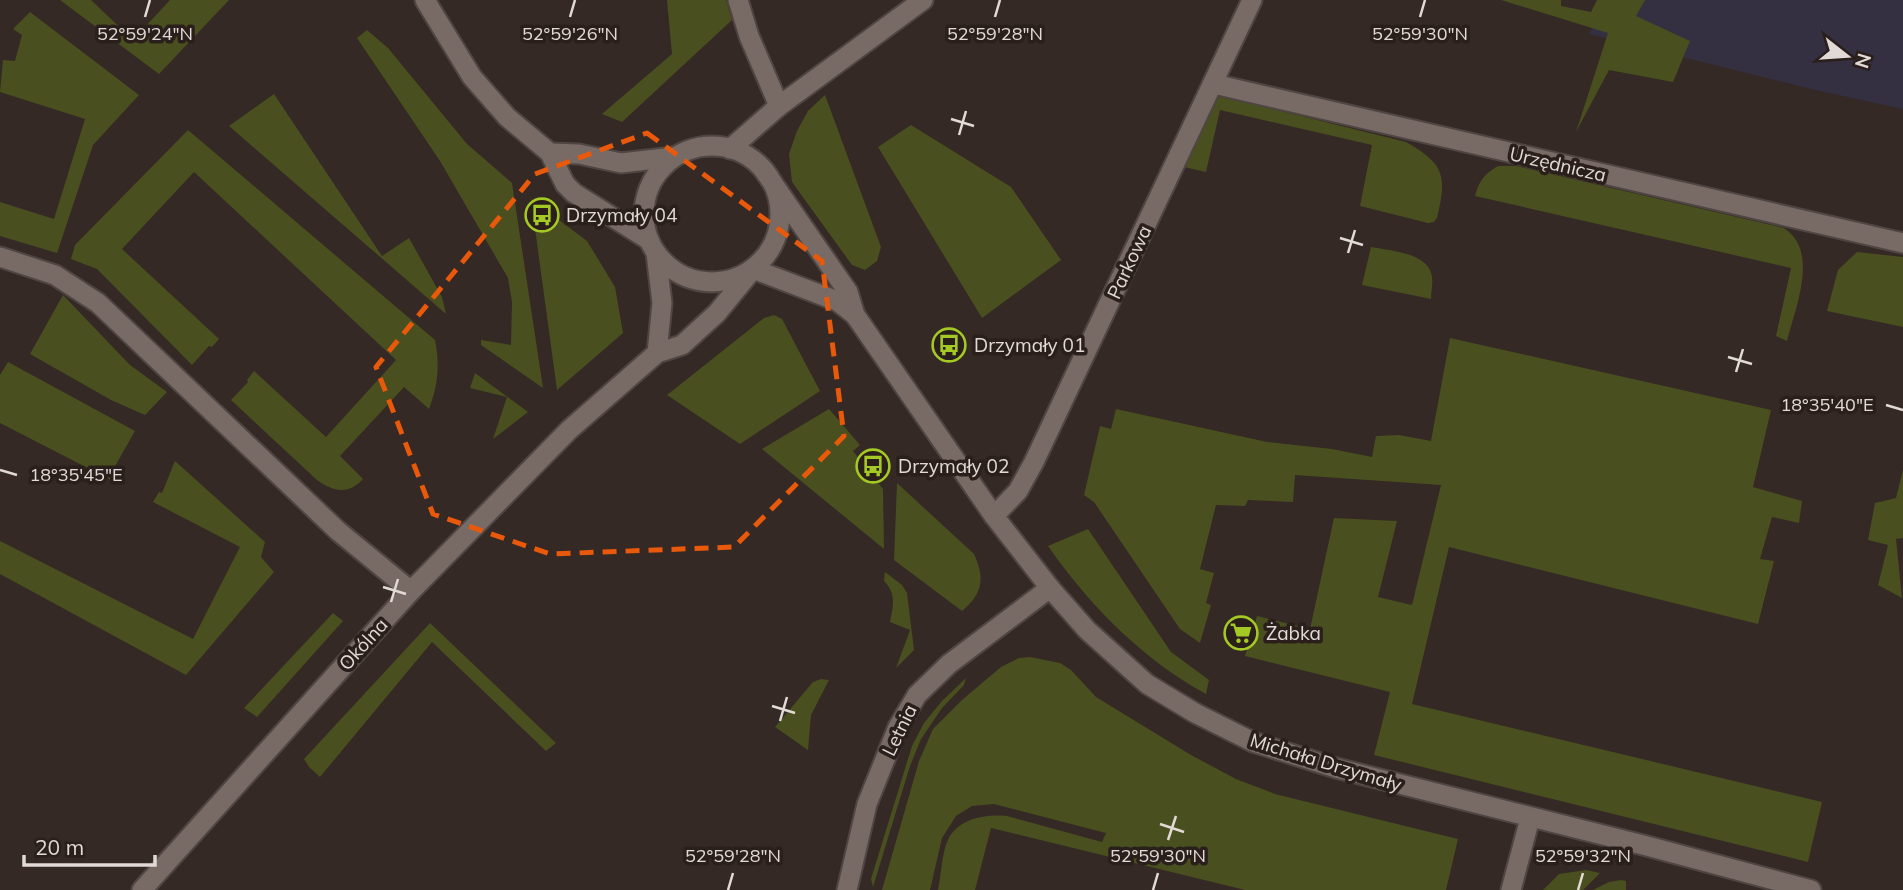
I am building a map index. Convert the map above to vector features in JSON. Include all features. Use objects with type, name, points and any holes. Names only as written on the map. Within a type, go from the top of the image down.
[{"type":"street","points":[[425,0],[479,86],[508,117],[550,153],[565,184],[653,247],[672,269],[691,279],[712,282],[733,279],[752,269],[766,255],[775,239],[779,202],[773,184],[763,169],[743,153],[730,149],[699,147],[675,157],[621,163],[579,154],[550,153]]},
{"type":"street","points":[[738,0],[749,36],[779,106]]},
{"type":"street","points":[[730,149],[779,106],[923,0]]},
{"type":"street","name":"Parkowa","points":[[994,516],[1017,491],[1034,462],[1252,0]]},
{"type":"street","name":"Urzędnicza","points":[[1214,84],[1903,243]]},
{"type":"street","points":[[657,353],[662,303],[653,247],[644,218],[648,190],[664,166],[675,157]]},
{"type":"street","name":"Michała Drzymały","points":[[763,169],[848,292],[855,315]]},
{"type":"street","points":[[0,257],[55,275],[98,303],[338,531],[411,590]]},
{"type":"street","name":"Michała Drzymały","points":[[752,269],[837,301],[855,315],[994,516],[1050,588],[1087,629],[1147,684],[1195,713],[1253,742],[1336,768],[1811,890]]},
{"type":"street","name":"Okólna","points":[[142,890],[411,590],[569,430],[657,353],[682,345],[717,313],[752,269]]},
{"type":"street","name":"Letnia","points":[[848,890],[867,804],[898,727],[917,695],[949,664],[1050,588]]},
{"type":"street","points":[[1511,890],[1530,818]]},
{"type":"highlighted area","points":[[647,133],[822,261],[844,436],[734,547],[550,554],[433,514],[376,367],[535,174]]},
{"type":"shaded area","points":[[1606,0],[1903,0],[1903,109],[1589,34]]},
{"type":"green space","points":[[60,0],[91,0],[133,40],[170,0],[229,0],[159,74]]},
{"type":"green space","points":[[667,0],[726,0],[732,20],[622,122],[602,114],[672,54]]},
{"type":"green space","points":[[1501,0],[1561,0],[1561,6],[1591,12],[1597,0],[1645,0],[1636,16],[1690,41],[1673,82],[1609,70],[1576,132],[1608,33]]},
{"type":"green space","points":[[30,12],[139,95],[93,145],[57,253],[0,236],[0,202],[54,219],[85,119],[0,92],[3,60],[15,61],[22,35],[13,29]]},
{"type":"green space","points":[[367,30],[388,48],[467,144],[512,183],[543,388],[481,345],[481,340],[511,345],[512,302],[508,278],[440,161],[357,38]]},
{"type":"green space","points":[[274,94],[382,256],[409,238],[442,297],[446,314],[229,126]]},
{"type":"green space","points":[[825,95],[881,247],[877,261],[865,270],[852,265],[792,182],[789,154],[797,131],[808,111]]},
{"type":"green space","points":[[1221,96],[1406,142],[1429,157],[1440,172],[1442,192],[1437,218],[1428,223],[1360,206],[1372,145],[1220,110],[1206,172],[1184,167],[1212,102]]},
{"type":"green space","points":[[911,125],[1011,187],[1061,260],[982,318],[878,147]]},
{"type":"green space","points":[[188,130],[435,340],[437,375],[429,409],[404,387],[340,456],[363,479],[352,488],[335,489],[317,480],[231,400],[248,382],[254,371],[326,437],[396,360],[194,172],[122,249],[219,339],[192,365],[97,269],[71,259],[75,245]]},
{"type":"green space","points":[[1498,166],[1516,166],[1784,228],[1796,240],[1803,263],[1800,290],[1787,341],[1776,336],[1791,268],[1475,196],[1483,178]]},
{"type":"green space","points":[[531,199],[587,241],[615,287],[623,333],[557,390]]},
{"type":"green space","points":[[1371,247],[1408,254],[1424,262],[1432,277],[1431,299],[1362,285]]},
{"type":"green space","points":[[1857,252],[1903,257],[1903,327],[1827,311],[1838,270]]},
{"type":"green space","points":[[63,295],[130,365],[167,392],[145,415],[111,400],[30,354]]},
{"type":"green space","points":[[774,315],[782,319],[820,391],[740,444],[667,395],[764,318]]},
{"type":"green space","points":[[1450,338],[1771,410],[1753,487],[1802,501],[1799,523],[1772,517],[1760,559],[1774,561],[1758,624],[1449,547],[1412,704],[1822,802],[1808,862],[1374,755],[1390,692],[1245,656],[1257,616],[1310,629],[1334,518],[1397,521],[1378,597],[1412,605],[1441,485],[1295,475],[1293,502],[1248,500],[1245,506],[1216,505],[1200,569],[1214,573],[1206,603],[1211,605],[1200,643],[1180,629],[1094,502],[1084,495],[1100,426],[1111,429],[1116,409],[1267,442],[1332,449],[1372,457],[1376,436],[1399,435],[1431,441]]},
{"type":"green space","points":[[8,362],[135,431],[114,468],[117,470],[111,480],[0,423],[0,375]]},
{"type":"green space","points":[[475,373],[528,412],[493,439],[507,397],[470,388]]},
{"type":"green space","points":[[829,409],[860,445],[853,451],[883,489],[884,549],[762,449]]},
{"type":"green space","points":[[175,461],[265,542],[261,557],[274,572],[186,675],[0,574],[0,541],[193,639],[240,547],[153,502],[159,492],[162,493]]},
{"type":"green space","points":[[1903,470],[1903,538],[1896,539],[1902,598],[1878,585],[1888,545],[1868,540],[1875,503],[1896,498]]},
{"type":"green space","points":[[897,483],[974,554],[980,571],[980,585],[974,598],[962,611],[894,560]]},
{"type":"green space","points":[[1088,529],[1171,652],[1209,680],[1206,694],[1160,664],[1118,629],[1081,589],[1048,546]]},
{"type":"green space","points":[[885,572],[902,585],[907,593],[914,650],[896,668],[910,630],[890,622],[893,601],[891,591],[884,581]]},
{"type":"green space","points":[[333,613],[343,621],[257,717],[244,708]]},
{"type":"green space","points":[[430,623],[556,743],[546,751],[432,642],[320,777],[304,759]]},
{"type":"green space","points":[[1030,657],[1060,663],[1071,670],[1096,697],[1236,779],[1275,794],[1458,839],[1446,890],[1245,890],[991,828],[975,890],[938,890],[948,840],[958,827],[973,819],[1007,816],[1102,842],[1106,833],[994,804],[972,806],[956,816],[942,838],[930,890],[882,890],[919,761],[933,729],[1001,667],[1019,658]]},
{"type":"green space","points":[[966,678],[964,685],[942,708],[921,739],[910,766],[873,887],[871,879],[912,746],[924,723]]},
{"type":"green space","points":[[829,680],[811,715],[808,750],[775,727],[813,682]]},
{"type":"green space","points":[[1586,870],[1600,873],[1583,890],[1543,890],[1559,874]]},
{"type":"green space","points":[[1626,881],[1626,890],[1593,890],[1609,882]]},
{"type":"place","name":"Drzymały 04","points":[[542,215]]},
{"type":"place","name":"Drzymały 01","points":[[949,345]]},
{"type":"place","name":"Drzymały 02","points":[[873,466]]},
{"type":"place","name":"Żabka","points":[[1241,633]]}]
